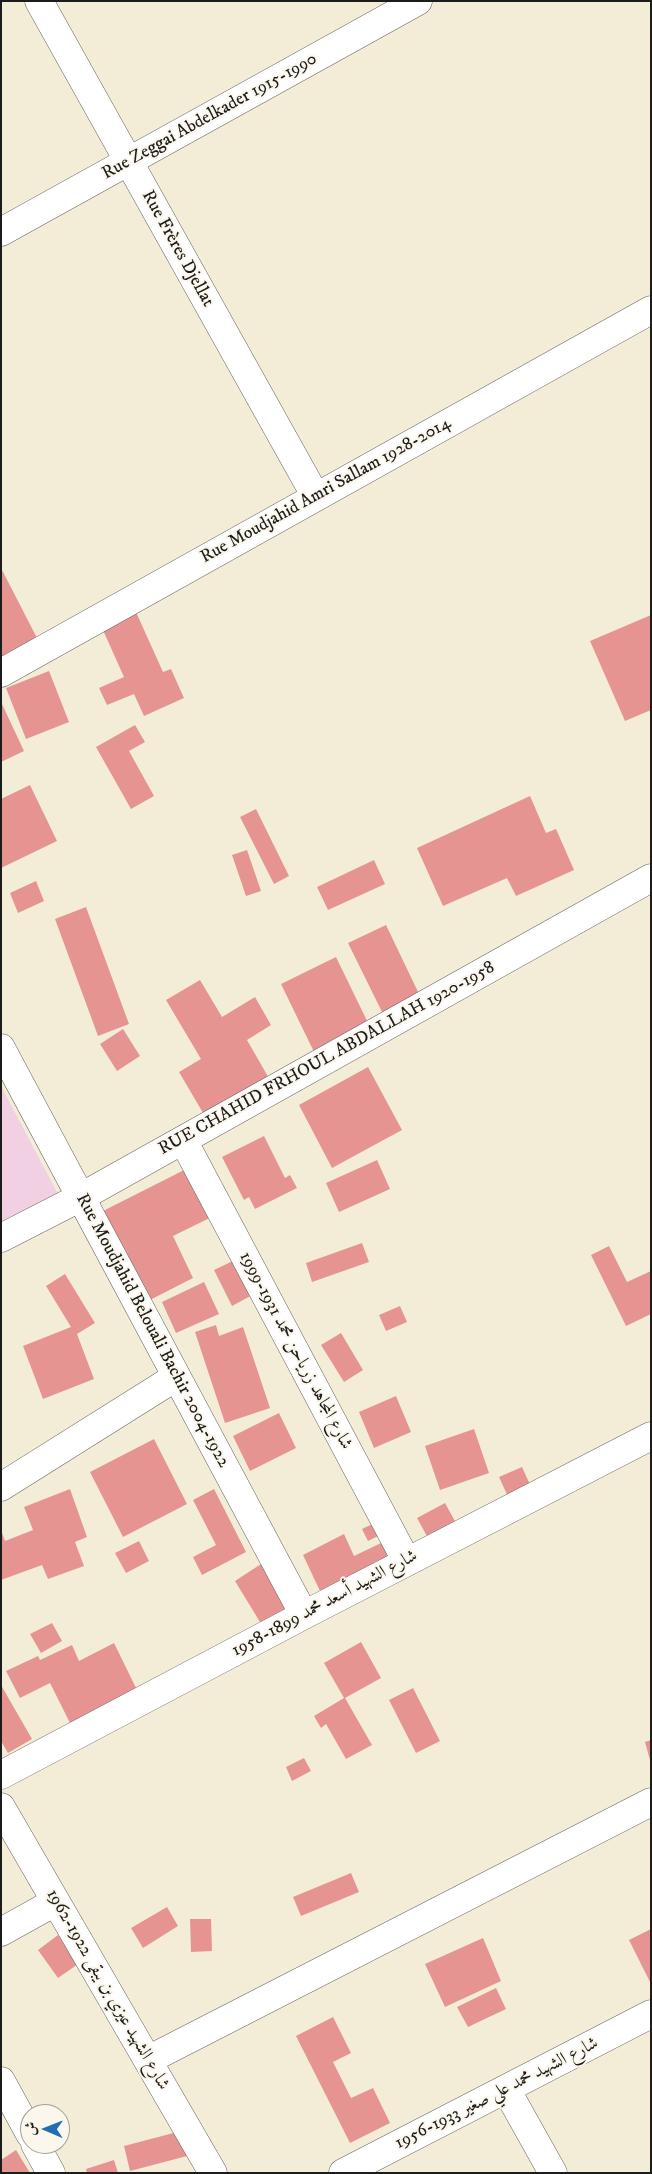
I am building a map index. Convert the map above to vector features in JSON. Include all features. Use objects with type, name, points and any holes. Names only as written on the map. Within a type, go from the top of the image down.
[{"type":"street","name":"Rue Frères Djellat","points":[[39,1],[316,497]]},
{"type":"street","name":"Rue Zeggai Abdelkader 1915-1990","points":[[1,232],[414,2]]},
{"type":"street","name":"Rue Moudjahid Amri Sallam 1928-2014","points":[[1,673],[651,310]]},
{"type":"street","name":"RUE CHAHID FRHOUL ABDALLAH 1920-1958","points":[[1,1238],[81,1197],[651,878]]},
{"type":"street","name":"Rue Moudjahid Belouali Bachir 2004-1922","points":[[1,1048],[304,1615]]},
{"type":"street","name":"شارع المجاهد زرياحن محمد 1931-1999","points":[[183,1140],[407,1562]]},
{"type":"street","points":[[1,1487],[176,1377]]},
{"type":"street","name":"شارع الشهيد أسعد محمد 1899-1958","points":[[1,1775],[304,1615],[651,1436]]},
{"type":"street","points":[[148,2060],[651,1802]]},
{"type":"street","name":"شارع الشهيد عيزي بن يبقى 1922-1962","points":[[1,1807],[213,2173]]},
{"type":"street","points":[[1,1932],[55,1902]]},
{"type":"street","name":"شارع الشهيد محمد علي صغير 1933-1956","points":[[343,2173],[651,2014]]},
{"type":"street","points":[[1,2081],[20,2116]]},
{"type":"street","points":[[506,2089],[553,2173]]},
{"type":"street","points":[[41,2154],[51,2173]]},
{"type":"shaded area","points":[[1,1086],[58,1194],[1,1224]]},
{"type":"building","points":[[1,568],[37,638],[1,657]]},
{"type":"building","points":[[136,612],[163,672],[171,669],[184,698],[144,716],[134,694],[107,705],[99,688],[124,677],[102,628]]},
{"type":"building","points":[[651,615],[651,710],[625,721],[590,641]]},
{"type":"building","points":[[49,671],[69,722],[26,739],[6,688]]},
{"type":"building","points":[[1,702],[24,751],[1,762]]},
{"type":"building","points":[[135,725],[145,742],[129,751],[154,796],[131,809],[96,747]]},
{"type":"building","points":[[30,785],[57,841],[1,868],[1,799]]},
{"type":"building","points":[[530,796],[546,833],[556,829],[574,870],[516,896],[507,878],[443,906],[417,848]]},
{"type":"building","points":[[256,809],[289,876],[274,884],[240,817]]},
{"type":"building","points":[[247,850],[261,891],[246,896],[232,855]]},
{"type":"building","points":[[374,860],[385,884],[328,910],[317,887]]},
{"type":"building","points":[[36,881],[44,901],[18,913],[10,893]]},
{"type":"building","points":[[86,907],[129,1024],[98,1036],[55,919]]},
{"type":"building","points":[[386,925],[420,996],[383,1014],[348,943]]},
{"type":"building","points":[[336,957],[370,1027],[315,1054],[281,984]]},
{"type":"building","points":[[200,980],[222,1017],[255,997],[271,1025],[247,1040],[270,1080],[206,1118],[179,1072],[201,1059],[166,1000]]},
{"type":"building","points":[[123,1029],[140,1056],[117,1071],[100,1044]]},
{"type":"building","points":[[368,1067],[402,1130],[332,1168],[299,1105]]},
{"type":"building","points":[[264,1136],[285,1178],[290,1175],[297,1188],[255,1209],[249,1197],[244,1200],[222,1157]]},
{"type":"building","points":[[377,1160],[390,1189],[339,1212],[326,1183]]},
{"type":"building","points":[[200,1162],[224,1211],[173,1236],[193,1278],[148,1301],[103,1211]]},
{"type":"building","points":[[362,1243],[369,1262],[312,1282],[306,1263]]},
{"type":"building","points":[[609,1246],[627,1282],[651,1271],[651,1314],[626,1326],[591,1255]]},
{"type":"building","points":[[239,1258],[256,1293],[232,1306],[214,1270]]},
{"type":"building","points":[[65,1274],[95,1323],[77,1334],[94,1379],[43,1399],[23,1346],[71,1327],[46,1286]]},
{"type":"building","points":[[204,1282],[219,1314],[176,1333],[162,1302]]},
{"type":"building","points":[[400,1306],[407,1322],[386,1331],[379,1315]]},
{"type":"building","points":[[216,1325],[219,1336],[243,1327],[270,1408],[225,1423],[195,1332]]},
{"type":"building","points":[[341,1333],[363,1370],[344,1382],[321,1345]]},
{"type":"building","points":[[396,1396],[411,1432],[374,1448],[359,1412]]},
{"type":"building","points":[[279,1413],[296,1448],[250,1471],[233,1436]]},
{"type":"building","points":[[474,1429],[489,1473],[440,1490],[425,1446]]},
{"type":"building","points":[[154,1439],[187,1504],[123,1537],[90,1472]]},
{"type":"building","points":[[522,1467],[532,1489],[509,1499],[499,1477]]},
{"type":"building","points":[[70,1489],[87,1537],[75,1542],[84,1566],[48,1579],[42,1565],[1,1580],[1,1530],[5,1541],[33,1530],[24,1507]]},
{"type":"building","points":[[214,1489],[246,1552],[202,1575],[193,1557],[216,1545],[193,1500]]},
{"type":"building","points":[[445,1503],[456,1523],[428,1538],[417,1518]]},
{"type":"building","points":[[389,1516],[405,1549],[320,1591],[303,1555],[344,1534],[354,1556],[381,1543],[378,1536],[368,1541],[362,1529]]},
{"type":"building","points":[[139,1541],[149,1561],[126,1573],[115,1553]]},
{"type":"building","points":[[261,1564],[290,1610],[263,1627],[235,1581]]},
{"type":"building","points":[[52,1623],[62,1641],[41,1653],[30,1634]]},
{"type":"building","points":[[361,1642],[381,1678],[345,1698],[372,1745],[346,1759],[326,1724],[321,1728],[314,1716],[344,1698],[324,1663]]},
{"type":"building","points":[[114,1643],[138,1692],[71,1725],[50,1683],[20,1698],[6,1671],[38,1656],[40,1660],[72,1645],[79,1661]]},
{"type":"building","points":[[1,1685],[32,1739],[8,1753],[1,1741]]},
{"type":"building","points":[[413,1688],[440,1741],[416,1753],[389,1700]]},
{"type":"building","points":[[651,1740],[651,1760],[650,1760],[645,1742]]},
{"type":"building","points":[[304,1758],[311,1771],[292,1781],[286,1767]]},
{"type":"building","points":[[351,1873],[359,1892],[301,1916],[293,1897]]},
{"type":"building","points":[[167,1907],[178,1926],[143,1948],[131,1928]]},
{"type":"building","points":[[190,1919],[211,1919],[212,1951],[191,1952]]},
{"type":"building","points":[[651,1929],[651,1984],[629,1940]]},
{"type":"building","points":[[58,1935],[78,1964],[58,1978],[38,1950]]},
{"type":"building","points":[[483,1938],[501,1981],[445,2007],[425,1964]]},
{"type":"building","points":[[496,1988],[506,2009],[468,2027],[457,2007]]},
{"type":"building","points":[[333,2017],[351,2053],[333,2062],[351,2098],[373,2088],[390,2123],[350,2143],[296,2036]]},
{"type":"building","points":[[181,2131],[187,2156],[130,2171],[124,2146]]},
{"type":"building","points":[[16,2150],[30,2173],[1,2173],[1,2160]]},
{"type":"building","points":[[114,2160],[118,2173],[87,2173],[86,2169]]}]
